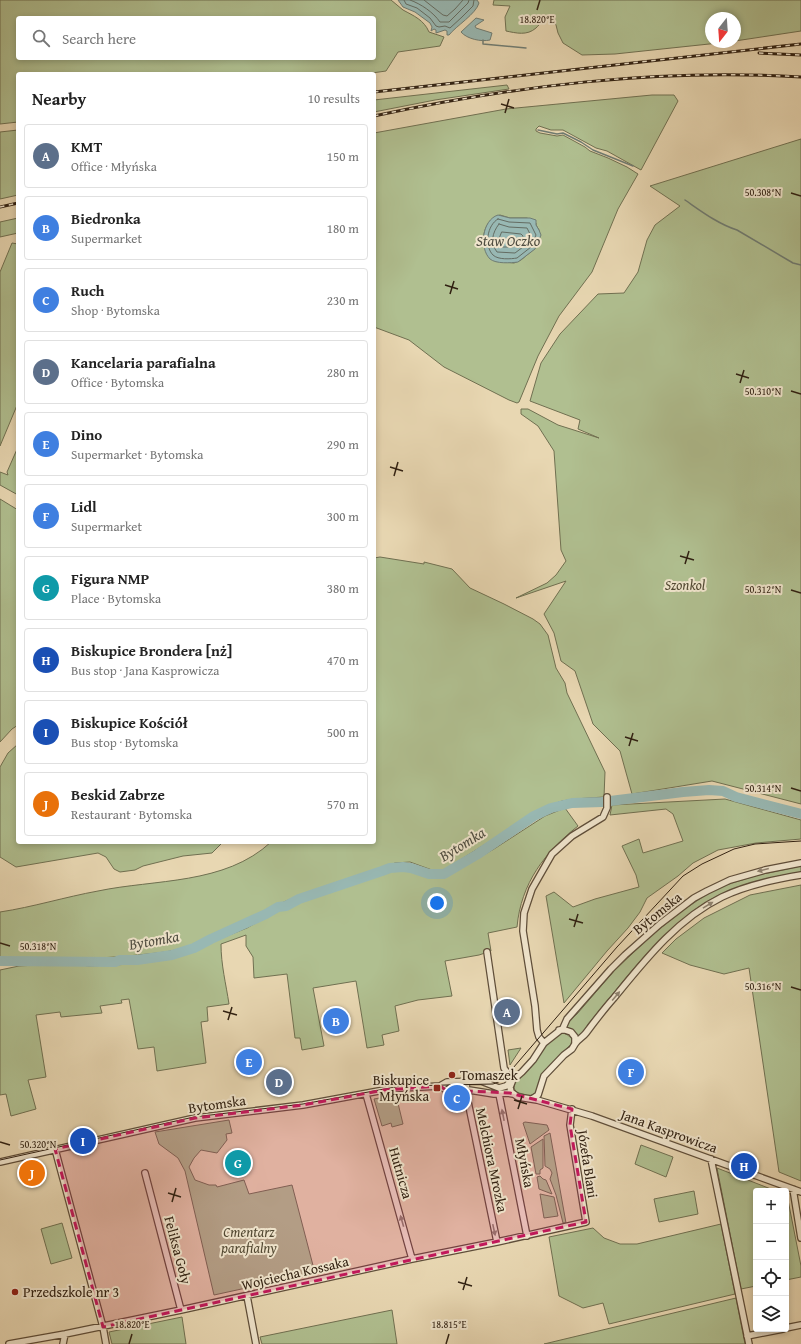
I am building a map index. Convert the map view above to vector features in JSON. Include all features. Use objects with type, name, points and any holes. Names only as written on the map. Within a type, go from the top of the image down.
[{"type":"street","points":[[544,1043],[539,1037],[537,1030],[535,1006],[523,931],[524,913],[532,889],[552,854],[572,836],[603,817],[607,804],[606,797]]},
{"type":"street","name":"Bytomska","points":[[0,1162],[194,1118],[303,1105],[401,1088],[440,1086],[447,1082],[484,1082],[499,1088],[506,1086],[533,1060],[544,1043],[563,1028],[567,1019],[625,955],[660,924],[694,898],[730,880],[765,870],[801,863]]},
{"type":"street","name":"Bytomska","points":[[540,1090],[544,1076],[586,1034],[614,998],[658,947],[674,931],[712,902],[731,893],[801,875]]},
{"type":"street","points":[[487,952],[504,1068],[513,1080],[511,1089],[513,1094]]},
{"type":"street","points":[[559,1030],[571,1032],[575,1037],[575,1044]]},
{"type":"street","name":"Melchiora Mrozka","points":[[466,1081],[466,1090],[497,1242]]},
{"type":"street","name":"Bytomska","points":[[440,1086],[446,1090],[466,1090],[499,1094],[507,1093],[530,1099]]},
{"type":"street","points":[[530,1099],[538,1095],[540,1090]]},
{"type":"street","points":[[540,1090],[542,1097],[549,1104]]},
{"type":"street","name":"Hutnicza","points":[[366,1094],[412,1259]]},
{"type":"street","name":"Młyńska","points":[[499,1094],[527,1236]]},
{"type":"street","name":"Jana Kasprowicza","points":[[530,1099],[572,1110],[801,1192]]},
{"type":"street","name":"Józefa Blani","points":[[572,1110],[570,1125],[586,1222]]},
{"type":"street","points":[[54,1149],[103,1327],[106,1344]]},
{"type":"street","points":[[711,1159],[749,1344]]},
{"type":"street","name":"Feliksa Goły","points":[[145,1173],[181,1310]]},
{"type":"street","points":[[793,1189],[801,1238]]},
{"type":"street","name":"Wojciecha Kossaka","points":[[9,1344],[27,1342],[103,1327],[586,1222]]},
{"type":"street","points":[[247,1296],[256,1344]]},
{"type":"street","points":[[789,1327],[801,1325]]},
{"type":"street","points":[[748,1336],[768,1332]]},
{"type":"street","points":[[63,1344],[65,1334]]},
{"type":"highlighted area","points":[[440,1086],[446,1090],[510,1093],[572,1109],[570,1125],[586,1222],[103,1327],[55,1149],[195,1118],[303,1105],[384,1090]]},
{"type":"green space","points":[[0,0],[391,0],[403,10],[421,21],[429,32],[444,37],[440,46],[398,52],[386,71],[376,72],[16,72],[16,122],[0,124]]},
{"type":"green space","points":[[494,0],[801,0],[801,31],[741,40],[741,12],[705,12],[705,44],[615,54],[582,55],[563,43],[551,17],[544,20],[533,31],[521,33],[506,31],[505,17],[510,6],[493,5]]},
{"type":"green space","points":[[507,85],[509,89],[435,100],[376,112],[376,100]]},
{"type":"green space","points":[[652,95],[674,95],[678,101],[641,170],[607,151],[596,148],[563,130],[551,130],[539,126],[536,129],[536,131],[540,133],[557,136],[563,135],[590,151],[627,167],[638,174],[618,209],[592,272],[559,316],[538,356],[519,402],[517,403],[509,400],[444,367],[409,340],[376,328],[376,133],[506,109]],"holes":[[[500,215],[510,218],[527,218],[536,223],[539,230],[538,239],[534,249],[521,260],[514,263],[495,261],[483,244],[485,230],[489,223],[492,219]]]},
{"type":"green space","points":[[16,130],[16,195],[0,199],[0,132]]},
{"type":"green space","name":"Szonkol","points":[[801,139],[801,804],[712,781],[632,794],[620,751],[593,724],[575,671],[561,661],[554,633],[544,614],[566,581],[516,598],[547,583],[556,575],[566,561],[561,550],[554,451],[538,426],[521,414],[521,409],[528,409],[558,425],[599,438],[578,429],[580,420],[530,401],[541,363],[560,334],[598,294],[624,293],[638,272],[647,240],[655,225],[680,206],[650,186]]},
{"type":"green space","points":[[16,218],[16,233],[0,237],[0,222]]},
{"type":"green space","points":[[12,243],[16,244],[16,408],[0,446],[0,272]]},
{"type":"green space","points":[[16,452],[16,494],[0,485],[0,472],[8,475],[7,472]]},
{"type":"green space","points":[[0,499],[16,509],[16,726],[0,742]]},
{"type":"green space","points":[[376,558],[424,564],[424,562],[452,569],[470,588],[504,604],[540,624],[548,635],[556,668],[565,683],[567,693],[605,772],[604,797],[562,801],[543,808],[444,870],[432,870],[410,862],[395,863],[299,895],[192,945],[179,949],[152,954],[104,958],[0,959],[0,912],[98,891],[166,882],[211,873],[233,866],[253,856],[268,844],[376,844]]},
{"type":"green space","points":[[16,746],[16,844],[221,844],[212,853],[183,856],[143,866],[135,870],[120,872],[114,869],[106,857],[98,853],[16,867],[0,857],[0,767],[8,753]]},
{"type":"green space","points":[[725,799],[801,820],[801,839],[756,843],[718,850],[693,863],[678,876],[647,898],[640,912],[628,928],[564,1003],[546,896],[554,892],[573,907],[595,899],[639,887],[636,875],[622,846],[639,839],[643,853],[683,841],[673,814],[666,809],[610,815],[612,805]]},
{"type":"green space","points":[[565,808],[578,826],[545,858],[529,883],[519,911],[517,927],[488,933],[491,951],[479,955],[445,961],[452,996],[418,1000],[395,1006],[399,1031],[382,1035],[384,1045],[367,1048],[356,981],[313,988],[324,1046],[302,1050],[300,1038],[295,1038],[287,974],[254,978],[253,957],[246,946],[246,935],[221,944],[229,1004],[207,1007],[208,1021],[201,1022],[206,1063],[157,1071],[154,1047],[138,1049],[129,999],[121,1000],[122,1003],[100,1006],[102,1013],[61,1017],[60,1012],[36,1015],[46,1077],[28,1080],[36,1109],[11,1116],[6,1094],[0,1095],[0,970],[19,966],[54,964],[89,966],[133,964],[171,958],[247,928],[278,910],[384,872],[397,869],[417,872],[433,878],[447,876],[494,849],[545,816]]},
{"type":"green space","points":[[801,866],[801,872],[747,884],[717,896],[698,908],[680,921],[647,954],[588,1024],[583,1034],[577,1037],[573,1030],[566,1028],[568,1022],[577,1014],[614,971],[653,934],[686,908],[712,891],[726,885],[758,875]]},
{"type":"green space","points":[[801,885],[801,1181],[779,1172],[749,968],[724,974],[690,965],[662,953],[676,939],[704,918],[750,895]]},
{"type":"green space","points":[[561,1033],[566,1034],[572,1039],[571,1044],[546,1070],[536,1093],[529,1096],[516,1092],[514,1088],[515,1082],[550,1041]]},
{"type":"green space","points":[[521,1048],[510,1065],[508,1050]]},
{"type":"green space","points":[[396,1095],[403,1124],[392,1127],[391,1123],[382,1126],[374,1099]]},
{"type":"green space","name":"Cmentarz parafialny","points":[[229,1120],[232,1133],[226,1134],[227,1140],[217,1153],[201,1150],[194,1158],[189,1167],[195,1180],[209,1185],[216,1185],[217,1187],[244,1180],[249,1194],[292,1185],[315,1273],[214,1295],[185,1171],[178,1158],[159,1144],[155,1132]]},
{"type":"green space","points":[[523,1123],[547,1125],[549,1130],[530,1144]]},
{"type":"green space","points":[[550,1133],[566,1223],[563,1223],[556,1195],[550,1179],[552,1173],[550,1169],[545,1166],[544,1136]]},
{"type":"green space","points":[[543,1139],[543,1168],[540,1170],[540,1174],[536,1174],[531,1147]]},
{"type":"green space","points":[[641,1145],[673,1157],[666,1177],[635,1164]]},
{"type":"green space","points":[[717,1168],[768,1188],[753,1188],[753,1287],[741,1289]]},
{"type":"green space","points":[[540,1176],[546,1180],[552,1194],[539,1189],[537,1177]]},
{"type":"green space","points":[[694,1191],[698,1214],[659,1222],[654,1199]]},
{"type":"green space","points":[[540,1194],[554,1197],[558,1216],[544,1218]]},
{"type":"green space","points":[[789,1205],[801,1266],[801,1277],[789,1279]]},
{"type":"green space","points":[[62,1223],[72,1258],[51,1264],[41,1229]]},
{"type":"green space","points":[[721,1224],[735,1294],[609,1324],[603,1303],[583,1308],[559,1296],[549,1237],[593,1228],[604,1238],[620,1244],[637,1244]]},
{"type":"green space","points":[[736,1298],[745,1344],[544,1344]]},
{"type":"green space","points":[[392,1310],[397,1344],[262,1344],[260,1337]]},
{"type":"green space","points":[[182,1317],[186,1344],[112,1344],[109,1332]]},
{"type":"water","points":[[398,0],[477,0],[479,3],[470,16],[449,35],[447,35],[447,31],[445,30],[436,33],[436,30],[434,29],[431,31],[432,27],[430,23],[415,12],[403,7]]},
{"type":"water","points":[[476,18],[484,20],[475,26],[476,28],[492,33],[490,40],[483,41],[474,39],[461,32]]},
{"type":"water","name":"Staw Oczko","points":[[498,215],[510,218],[530,218],[536,220],[536,225],[541,235],[535,249],[518,262],[508,263],[493,261],[490,259],[484,248],[484,235],[488,222]]},
{"type":"waterway","points":[[483,40],[483,44],[526,48]]},
{"type":"waterway","points":[[538,130],[557,134],[563,133],[593,150],[633,166]]},
{"type":"waterway","points":[[685,200],[716,221],[737,230],[793,263],[801,265]]},
{"type":"waterway","name":"Bytomka","points":[[0,961],[115,962],[120,960],[137,960],[172,955],[194,948],[278,907],[286,906],[299,899],[390,868],[403,867],[429,874],[444,874],[478,854],[534,816],[551,808],[572,803],[602,802],[709,790],[723,791],[736,797],[801,814]]},
{"type":"tram line","points":[[0,1160],[194,1117],[303,1104],[401,1086],[493,1084],[501,1081],[617,947],[683,876],[702,864],[734,849],[755,844],[801,841]]},
{"type":"railway","points":[[376,92],[801,44]]},
{"type":"railway","points":[[759,53],[801,55]]},
{"type":"railway","points":[[376,116],[427,105],[533,88],[640,77],[693,75],[801,77]]},
{"type":"railway","points":[[0,207],[16,203]]},
{"type":"place","name":"KMT","points":[[507,1012]]},
{"type":"place","name":"Biedronka","points":[[336,1021]]},
{"type":"place","name":"Dino","points":[[249,1062]]},
{"type":"place","name":"Lidl","points":[[631,1072]]},
{"type":"place","name":"Tomaszek","points":[[452,1075]]},
{"type":"place","name":"Kancelaria parafialna","points":[[279,1082]]},
{"type":"place","name":"Biskupice Młyńska","points":[[437,1088]]},
{"type":"place","name":"Ruch","points":[[457,1098]]},
{"type":"place","name":"Biskupice Kościół","points":[[83,1141]]},
{"type":"place","name":"Figura NMP","points":[[238,1163]]},
{"type":"place","name":"Biskupice Brondera [nż]","points":[[744,1166]]},
{"type":"place","name":"Beskid Zabrze","points":[[32,1173]]},
{"type":"place","name":"Przedszkole nr 3","points":[[15,1292]]}]
